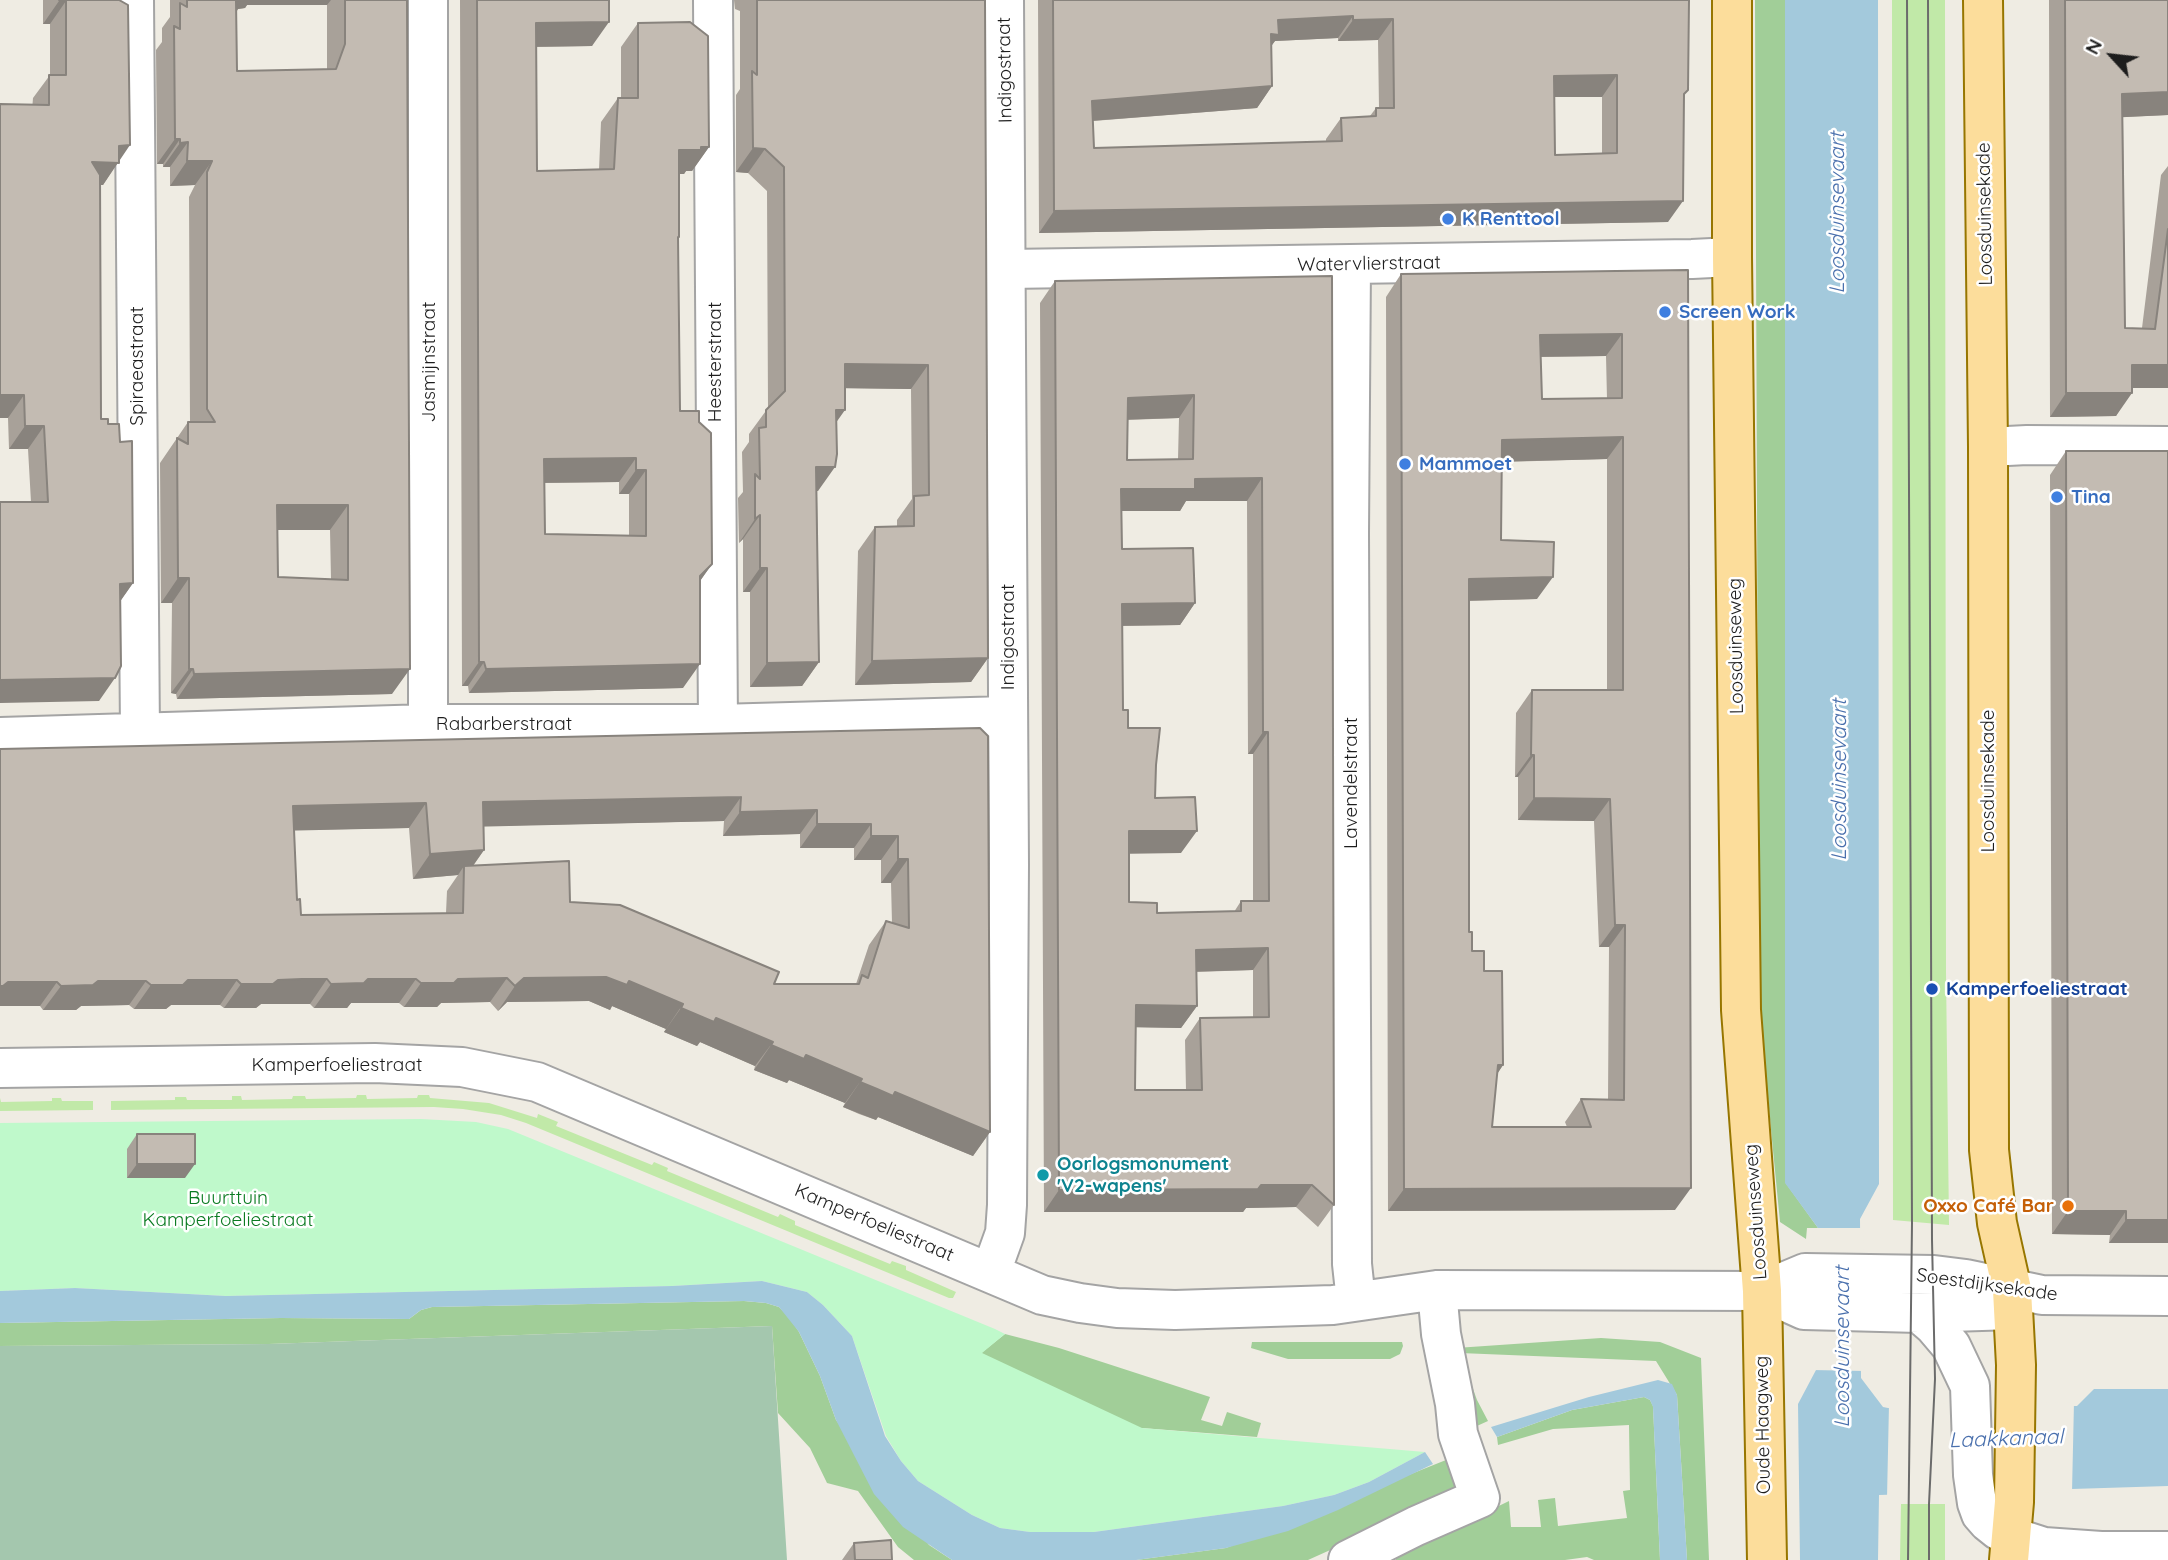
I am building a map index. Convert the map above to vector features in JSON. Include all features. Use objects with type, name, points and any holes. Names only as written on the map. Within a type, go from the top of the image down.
[{"type":"main road","name":"Loosduinseweg","points":[[1732,0],[1732,257],[1741,1010],[1762,1291]]},
{"type":"main road","name":"Loosduinsekade","points":[[1983,0],[1988,447],[1989,1150],[1997,1223],[2013,1300],[2016,1382],[2012,1533]]},
{"type":"main road","name":"Oude Haagweg","points":[[1762,1291],[1767,1560]]},
{"type":"street","name":"Spiraeastraat","points":[[134,0],[140,733]]},
{"type":"street","name":"Jasmijnstraat","points":[[428,0],[428,724]]},
{"type":"street","name":"Heesterstraat","points":[[713,0],[718,724]]},
{"type":"street","name":"Indigostraat","points":[[991,1272],[1005,1233],[1007,1205],[1009,499],[1004,0]]},
{"type":"street","name":"Watervlierstraat","points":[[1007,269],[1732,257]]},
{"type":"street","name":"Lavendelstraat","points":[[1351,265],[1349,547],[1352,1264],[1356,1301]]},
{"type":"street","points":[[1988,447],[2168,446]]},
{"type":"street","name":"Rabarberstraat","points":[[0,737],[428,724],[718,724],[1007,716]]},
{"type":"street","name":"Kamperfoeliestraat","points":[[0,1068],[375,1063],[462,1067],[537,1082],[1042,1295],[1117,1308],[1175,1310],[1333,1304],[1437,1290],[1762,1291]]},
{"type":"street","name":"Soestdijksekade","points":[[1762,1291],[1805,1273],[1934,1275],[1966,1279],[2013,1300]]},
{"type":"street","points":[[1348,1560],[1479,1497],[1458,1434],[1441,1334],[1437,1290]]},
{"type":"street","name":"Soestdijksekade","points":[[1762,1291],[1804,1310],[1919,1313],[2042,1296],[2168,1296]]},
{"type":"street","name":"Soestdijksekade","points":[[1919,1313],[1951,1346],[1970,1386],[1973,1475],[1977,1503],[1988,1522],[1998,1530],[2044,1547],[2067,1550],[2168,1551]]},
{"type":"green space","points":[[1755,0],[1785,0],[1785,1182],[1818,1228],[1807,1228],[1806,1239],[1780,1222],[1759,1006]]},
{"type":"green space","points":[[1892,0],[1945,0],[1946,972],[1949,1225],[1893,1220]]},
{"type":"green space","points":[[357,1095],[366,1095],[367,1099],[417,1098],[418,1095],[429,1095],[430,1098],[489,1103],[537,1118],[538,1114],[558,1122],[556,1126],[652,1165],[654,1162],[668,1168],[667,1171],[778,1217],[780,1214],[795,1221],[795,1225],[890,1264],[892,1261],[906,1266],[906,1270],[956,1292],[953,1298],[949,1298],[501,1115],[434,1107],[111,1110],[111,1101],[175,1100],[175,1097],[186,1097],[187,1100],[232,1100],[232,1096],[241,1096],[242,1100],[292,1099],[293,1096],[305,1096],[306,1099],[356,1098]]},
{"type":"green space","points":[[0,1098],[1,1102],[52,1101],[52,1098],[61,1098],[62,1101],[93,1101],[93,1110],[0,1111]]},
{"type":"green space","name":"Buurttuin Kamperfoeliestraat","points":[[421,1119],[476,1122],[508,1129],[995,1329],[1005,1334],[982,1353],[1142,1428],[1425,1452],[1369,1482],[1334,1495],[1283,1506],[1094,1532],[1030,1532],[1000,1528],[972,1515],[918,1481],[901,1461],[886,1436],[852,1336],[807,1292],[762,1281],[672,1286],[226,1296],[75,1288],[0,1291],[0,1123]]},
{"type":"green space","points":[[744,1301],[779,1307],[790,1318],[820,1376],[836,1420],[929,1545],[952,1560],[914,1560],[898,1547],[858,1491],[827,1483],[810,1448],[778,1413],[772,1326],[269,1344],[0,1346],[0,1323],[281,1318],[409,1319],[421,1310],[432,1307]]},
{"type":"green space","points":[[772,1326],[787,1560],[0,1560],[0,1346],[269,1344]]},
{"type":"green space","points":[[1005,1334],[1059,1348],[1210,1397],[1201,1420],[1222,1426],[1227,1412],[1261,1423],[1257,1437],[1142,1428],[1126,1432],[981,1353]]},
{"type":"green space","points":[[1601,1338],[1660,1342],[1701,1358],[1709,1560],[1687,1560],[1677,1395],[1656,1361],[1460,1353],[1477,1400],[1488,1421],[1468,1430],[1456,1348]]},
{"type":"green space","points":[[1252,1342],[1402,1342],[1403,1346],[1400,1354],[1390,1359],[1288,1359],[1251,1348]]},
{"type":"green space","points":[[1644,1397],[1650,1400],[1653,1406],[1660,1560],[1594,1560],[1587,1557],[1565,1560],[1396,1560],[1396,1556],[1509,1501],[1511,1527],[1541,1527],[1538,1500],[1555,1498],[1558,1526],[1627,1518],[1623,1491],[1630,1490],[1629,1425],[1553,1429],[1498,1445],[1497,1437],[1572,1410]]},
{"type":"green space","points":[[1451,1458],[1455,1486],[1448,1497],[1308,1560],[1136,1560],[1226,1548]]},
{"type":"green space","points":[[1901,1504],[1945,1504],[1945,1560],[1900,1560]]},
{"type":"water","points":[[1785,0],[1878,0],[1879,1184],[1860,1219],[1861,1378],[1883,1407],[1888,1408],[2077,1406],[2094,1389],[2168,1389],[2168,1486],[1879,1495],[1878,1560],[1800,1560],[1798,1404],[1816,1370],[1818,1228],[1785,1183]]},
{"type":"water","points":[[762,1281],[807,1292],[823,1305],[852,1336],[885,1436],[901,1461],[918,1481],[972,1515],[1000,1528],[1030,1532],[1094,1532],[1283,1506],[1334,1495],[1369,1482],[1425,1452],[1433,1464],[1288,1531],[1226,1548],[1136,1560],[952,1560],[903,1527],[874,1494],[836,1420],[820,1376],[799,1332],[779,1307],[766,1303],[744,1301],[432,1307],[421,1310],[409,1319],[281,1318],[0,1323],[0,1291],[75,1288],[226,1296],[672,1286]]},
{"type":"water","points":[[1658,1380],[1672,1384],[1677,1395],[1687,1560],[1660,1560],[1653,1407],[1650,1400],[1644,1397],[1572,1410],[1497,1437],[1491,1427],[1589,1397]]},
{"type":"pier","points":[[1814,1228],[1863,1228],[1865,1371],[1812,1370]]},
{"type":"pier","points":[[2074,1402],[2072,1492],[1887,1498],[1889,1404]]},
{"type":"building","points":[[59,0],[119,0],[128,5],[130,145],[119,146],[119,163],[92,162],[100,175],[101,419],[108,419],[108,424],[119,424],[120,442],[132,441],[133,583],[120,584],[121,666],[115,678],[0,680],[0,502],[48,502],[44,426],[25,426],[24,395],[0,395],[0,104],[49,105],[49,75],[66,75],[66,1]]},
{"type":"building","points":[[187,0],[244,0],[236,1],[237,71],[336,69],[345,44],[345,0],[407,0],[410,669],[194,674],[193,669],[189,669],[189,578],[178,578],[177,438],[188,444],[188,422],[215,422],[207,409],[207,172],[212,161],[187,161],[188,142],[180,143],[180,139],[175,139],[174,26],[180,29],[180,3],[187,7]],"holes":[[[277,505],[348,505],[348,580],[278,577]]]},
{"type":"building","points":[[477,0],[609,0],[609,22],[536,23],[537,171],[614,169],[618,98],[638,98],[638,23],[690,22],[708,36],[709,147],[701,147],[701,150],[679,150],[680,411],[699,411],[699,422],[711,433],[712,564],[700,576],[700,664],[486,669],[484,662],[479,662]],"holes":[[[636,458],[636,470],[646,470],[646,536],[545,534],[544,459]]]},
{"type":"building","points":[[757,0],[985,0],[988,658],[872,661],[875,527],[914,526],[914,496],[929,495],[928,365],[845,364],[845,410],[836,410],[835,467],[816,467],[819,662],[767,663],[767,568],[760,568],[760,515],[755,519],[755,474],[760,479],[759,428],[766,427],[766,410],[785,391],[784,167],[765,149],[753,148],[752,71],[757,75]]},
{"type":"building","points":[[1053,0],[1689,0],[1688,90],[1684,94],[1683,201],[1054,211]],"holes":[[[1353,16],[1353,20],[1393,19],[1394,108],[1376,108],[1376,116],[1341,118],[1342,141],[1094,148],[1092,101],[1272,86],[1271,34],[1279,35],[1278,20]],[[1617,75],[1617,153],[1555,155],[1554,76]]]},
{"type":"building","points":[[2065,0],[2168,0],[2168,92],[2122,94],[2125,328],[2155,329],[2168,229],[2168,365],[2132,365],[2132,393],[2066,393]]},
{"type":"building","points":[[1688,270],[1691,1188],[1404,1189],[1401,274]],"holes":[[[1622,334],[1622,398],[1542,399],[1540,335]],[[1623,437],[1623,690],[1532,690],[1531,755],[1534,755],[1534,798],[1610,799],[1615,925],[1625,925],[1624,1100],[1581,1099],[1591,1127],[1492,1127],[1498,1065],[1503,1065],[1502,971],[1484,971],[1484,951],[1472,951],[1472,932],[1469,932],[1469,579],[1553,577],[1554,542],[1501,540],[1502,440]]]},
{"type":"building","points":[[1332,276],[1334,1205],[1312,1185],[1261,1185],[1258,1189],[1059,1190],[1055,281]],"holes":[[[1194,395],[1193,459],[1127,460],[1128,398]],[[1262,478],[1263,732],[1268,732],[1269,901],[1241,901],[1241,911],[1157,913],[1157,903],[1129,902],[1129,831],[1197,831],[1195,797],[1155,798],[1160,728],[1128,728],[1128,710],[1123,710],[1122,604],[1195,603],[1193,548],[1122,549],[1121,489],[1195,489],[1195,479]],[[1268,948],[1269,1017],[1200,1018],[1202,1090],[1135,1090],[1136,1005],[1197,1006],[1196,950]]]},
{"type":"building","points":[[2066,451],[2168,451],[2168,1220],[2126,1220],[2126,1211],[2068,1211]]},
{"type":"building","points":[[980,728],[988,736],[990,1132],[895,1092],[893,1096],[860,1082],[862,1079],[806,1055],[804,1059],[771,1045],[773,1042],[716,1018],[714,1022],[681,1008],[683,1004],[629,981],[627,985],[606,977],[524,978],[515,986],[507,978],[458,979],[454,983],[421,983],[416,979],[368,979],[364,983],[331,984],[327,979],[302,979],[278,980],[273,984],[241,984],[237,980],[188,980],[183,985],[151,985],[146,981],[98,981],[93,985],[61,986],[57,982],[8,982],[0,986],[0,749]],"holes":[[[741,797],[740,812],[817,810],[817,824],[871,824],[871,836],[898,836],[898,859],[908,859],[909,928],[886,921],[868,978],[862,975],[859,984],[774,984],[779,972],[620,905],[570,902],[569,861],[464,866],[463,913],[301,915],[300,899],[297,900],[293,806],[426,803],[430,854],[484,850],[483,802]]]},
{"type":"building","points":[[137,1134],[195,1134],[195,1164],[137,1164]]},
{"type":"building","points":[[891,1540],[892,1560],[855,1560],[854,1543]]},
{"type":"tram line","points":[[1907,0],[1912,1223],[1908,1560]]},
{"type":"tram line","points":[[1928,0],[1932,1240],[1935,1379],[1929,1560]]},
{"type":"place","name":"K Renttool","points":[[1448,219]]},
{"type":"place","name":"Screen Work","points":[[1665,312]]},
{"type":"place","name":"Mammoet","points":[[1405,464]]},
{"type":"place","name":"Tina","points":[[2057,497]]},
{"type":"place","name":"Kamperfoeliestraat","points":[[1932,989]]},
{"type":"place","name":"Oorlogsmonument 'V2-wapens'","points":[[1043,1175]]},
{"type":"place","name":"Oxxo Café Bar","points":[[2068,1206]]},
{"type":"water label","name":"Loosduinsevaart","points":[[1838,213]]},
{"type":"water label","name":"Loosduinsevaart","points":[[1840,780]]},
{"type":"water label","name":"Loosduinsevaart","points":[[1843,1347]]},
{"type":"water label","name":"Laakkanaal","points":[[2006,1439]]}]
